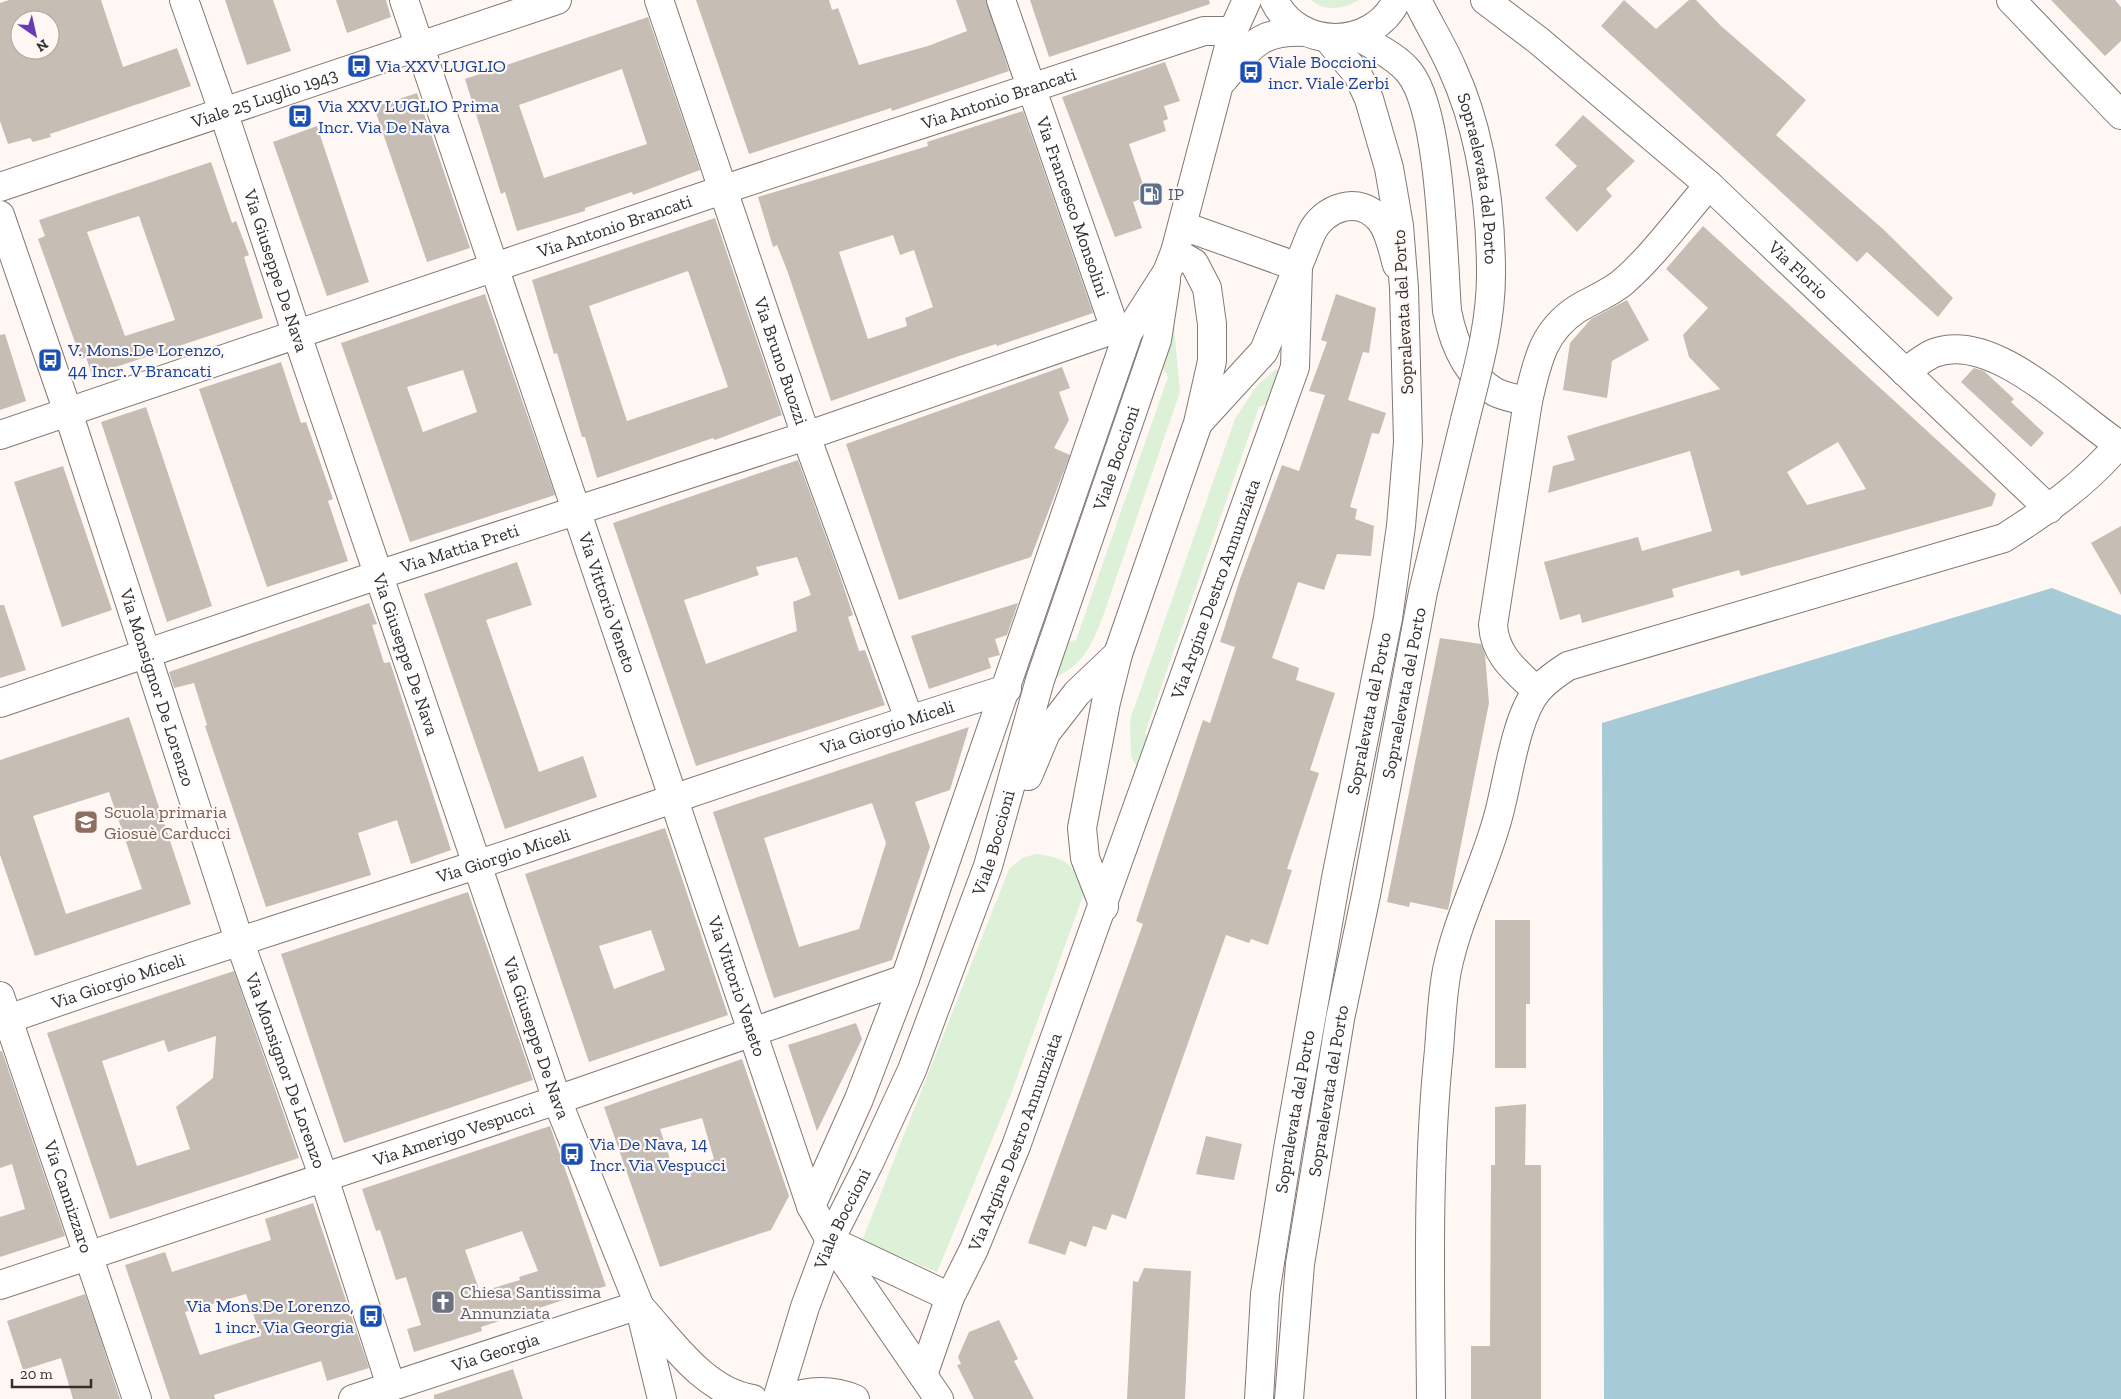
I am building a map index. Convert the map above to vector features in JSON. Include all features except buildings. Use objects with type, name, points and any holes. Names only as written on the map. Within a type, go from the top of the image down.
[{"type":"street","name":"Via Giuseppe De Nava","points":[[184,0],[557,1100],[639,1305],[662,1399]]},
{"type":"street","name":"Via Vittorio Veneto","points":[[404,0],[811,1206],[830,1240],[939,1399]]},
{"type":"street","name":"Viale 25 Luglio 1943","points":[[0,188],[223,111],[557,0]]},
{"type":"street","name":"Via Bruno Buozzi","points":[[659,0],[725,189],[806,436],[909,719]]},
{"type":"street","name":"Via Francesco Monsolini","points":[[1001,0],[1031,89],[1121,331]]},
{"type":"street","name":"Viale Boccioni","points":[[777,1399],[805,1307],[830,1240],[869,1164],[912,1070],[988,866],[1040,680],[1157,340],[1171,262],[1183,226],[1232,31],[1247,0]]},
{"type":"street","name":"Sopralevata del Porto","points":[[1259,1399],[1265,1294],[1288,1149],[1336,878],[1388,618],[1401,526],[1408,442],[1404,288],[1399,226],[1389,168],[1369,99],[1358,75],[1317,35],[1286,18],[1274,0]]},
{"type":"street","points":[[1356,36],[1371,29],[1384,19],[1397,0]]},
{"type":"street","name":"Sopraelevata del Porto","points":[[1289,1399],[1300,1264],[1340,1019],[1423,592],[1486,333],[1491,300],[1485,192],[1474,138],[1453,69],[1417,0]]},
{"type":"street","name":"Via Florio","points":[[1485,0],[1539,41],[1709,185],[2049,509]]},
{"type":"street","points":[[2011,0],[2121,115]]},
{"type":"street","name":"Via Antonio Brancati","points":[[0,435],[725,189],[1204,31],[1232,31]]},
{"type":"street","name":"Viale Boccioni","points":[[1218,86],[1250,47],[1262,39],[1280,32],[1356,36]]},
{"type":"street","points":[[1356,36],[1400,63],[1410,73],[1421,94],[1430,130],[1436,168],[1447,311],[1452,334],[1459,352],[1471,370],[1494,391],[1509,397],[1528,400]]},
{"type":"street","points":[[1537,691],[1504,659],[1494,640],[1493,626],[1528,400],[1536,364],[1546,339],[1575,311],[1622,283],[1709,185]]},
{"type":"street","name":"Via Argine Destro Annunziata","points":[[1198,423],[1264,352],[1315,225],[1321,217],[1340,207],[1357,207],[1372,213],[1381,221],[1404,288]]},
{"type":"street","name":"Via Monsignor De Lorenzo","points":[[0,215],[68,412],[239,940],[324,1178],[391,1386]]},
{"type":"street","points":[[1183,226],[1298,267]]},
{"type":"street","name":"Viale Boccioni","points":[[811,1206],[859,1099],[905,979],[1007,688],[1121,331],[1171,262]]},
{"type":"street","name":"Via Argine Destro Annunziata","points":[[1104,907],[1085,858],[1082,828],[1106,702],[1118,654],[1198,423],[1212,361],[1212,324],[1207,288],[1194,263],[1171,262]]},
{"type":"street","name":"Via Argine Destro Annunziata","points":[[923,1375],[950,1297],[974,1249],[1016,1146],[1104,907],[1295,367],[1298,267]]},
{"type":"street","name":"Via Mattia Preti","points":[[0,703],[576,509],[806,436],[1121,331]]},
{"type":"street","points":[[1431,1399],[1430,1176],[1432,1114],[1447,972],[1457,933],[1484,864],[1499,816],[1524,714],[1537,691],[1551,676],[1568,666],[2004,538],[2049,509],[2102,465],[2120,445],[2020,372],[1989,354],[1963,348],[1935,353],[1905,372]]},
{"type":"street","points":[[988,866],[1046,733],[1077,693],[1118,654]]},
{"type":"street","name":"Via Giorgio Miceli","points":[[3,1012],[476,865],[909,719],[1007,688]]},
{"type":"street","name":"Via Amerigo Vespucci","points":[[0,1285],[88,1254],[557,1100],[905,979]]},
{"type":"street","name":"Via Cannizzaro","points":[[3,1012],[137,1399]]},
{"type":"street","points":[[830,1240],[950,1297]]},
{"type":"street","name":"Via Giuseppe De Nava","points":[[639,1305],[699,1372],[737,1397],[753,1399]]},
{"type":"street","name":"Via Georgia","points":[[353,1399],[639,1305]]},
{"type":"street","points":[[785,1399],[803,1392],[824,1391],[855,1399]]},
{"type":"green space","points":[[1311,0],[1359,0],[1341,7],[1329,8]]},
{"type":"green space","points":[[1174,327],[1180,392],[1102,619],[1087,651],[1075,665],[1045,684],[1059,644],[1076,640],[1168,377],[1160,363]]},
{"type":"green space","points":[[1276,369],[1281,370],[1270,402],[1259,407],[1145,733],[1152,747],[1141,775],[1131,756],[1130,720],[1235,419],[1256,387]]},
{"type":"green space","points":[[1036,854],[1054,857],[1068,864],[1081,883],[1084,893],[1011,1094],[937,1272],[862,1241],[1009,869],[1022,858]]},
{"type":"water","points":[[2052,588],[2121,615],[2121,1399],[1604,1399],[1602,723]]},
{"type":"place","name":"Via XXV LUGLIO","points":[[359,66]]},
{"type":"place","name":"Viale Boccioni incr. Viale Zerbi","points":[[1251,72]]},
{"type":"place","name":"Via XXV LUGLIO Prima Incr. Via De Nava","points":[[300,116]]},
{"type":"place","name":"IP","points":[[1151,194]]},
{"type":"place","name":"V. Mons.De Lorenzo, 44 Incr. V Brancati","points":[[50,360]]},
{"type":"place","name":"Scuola primaria Giosuè Carducci","points":[[86,822]]},
{"type":"place","name":"Via De Nava, 14 Incr. Via Vespucci","points":[[572,1154]]},
{"type":"place","name":"Chiesa Santissima Annunziata","points":[[443,1302]]},
{"type":"place","name":"Via Mons.De Lorenzo, 1 incr. Via Georgia","points":[[371,1316]]}]
